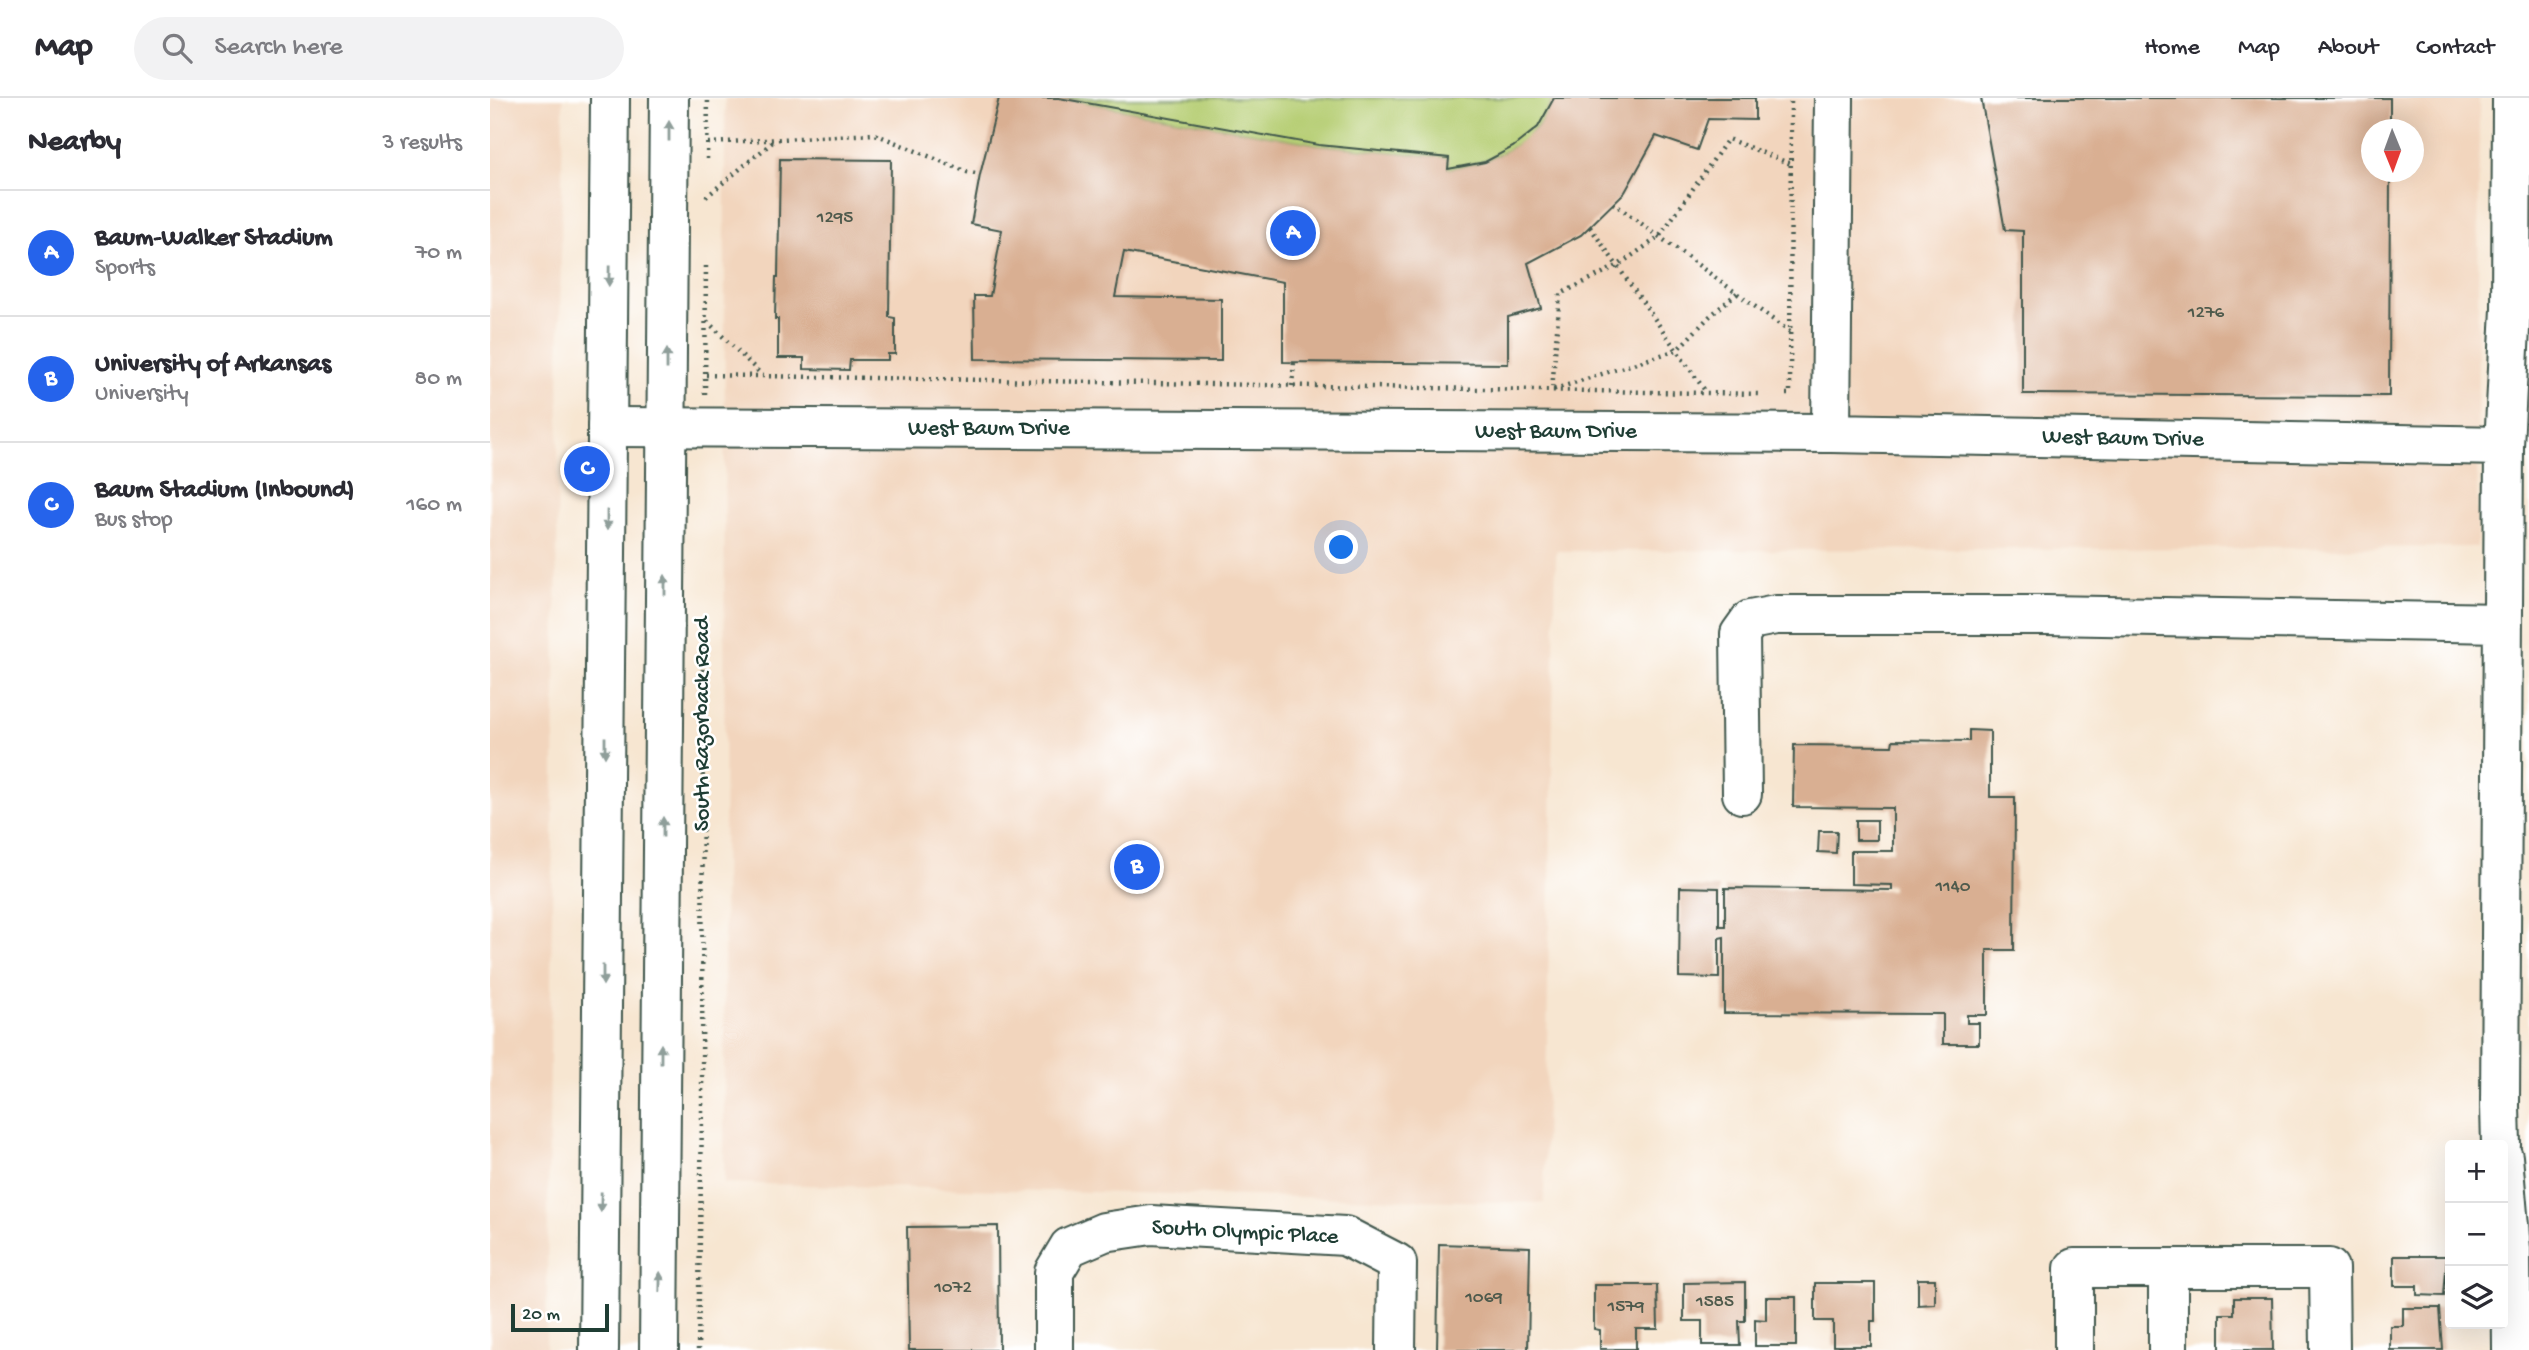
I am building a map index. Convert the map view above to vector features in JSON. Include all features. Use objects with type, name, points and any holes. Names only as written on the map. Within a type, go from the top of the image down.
[{"type":"main road","points":[[599,1350],[610,98]]},
{"type":"main road","name":"South Razorback Road","points":[[659,1350],[685,427],[669,98]]},
{"type":"main road","points":[[1831,433],[1834,98]]},
{"type":"main road","points":[[2501,1140],[2500,1092],[2515,816],[2503,622],[2504,446],[2518,395],[2511,309],[2512,98]]},
{"type":"main road","name":"West Baum Drive","points":[[607,427],[1831,433],[2504,446]]},
{"type":"main road","points":[[1742,794],[1740,634],[1750,620],[1776,615],[2046,615],[2503,622]]},
{"type":"main road","points":[[2507,1203],[2511,1249],[2512,1350]]},
{"type":"main road","name":"South Olympic Place","points":[[1054,1350],[1054,1272],[1069,1247],[1104,1232],[1151,1226],[1345,1236],[1397,1263],[1396,1350]]},
{"type":"main road","points":[[2074,1350],[2074,1268],[2329,1268],[2330,1350]]},
{"type":"main road","points":[[2168,1268],[2168,1350]]},
{"type":"path","points":[[707,170],[708,98]]},
{"type":"path","points":[[1776,394],[1790,394],[1791,98]]},
{"type":"path","points":[[708,143],[875,134],[980,175]]},
{"type":"path","points":[[1552,390],[1560,294],[1617,266],[1659,237],[1728,139],[1791,164]]},
{"type":"path","points":[[706,197],[775,140]]},
{"type":"path","points":[[706,184],[706,211]]},
{"type":"path","points":[[1614,204],[1790,331]]},
{"type":"path","points":[[1590,227],[1707,393]]},
{"type":"path","points":[[685,427],[706,375],[706,252]]},
{"type":"path","points":[[1552,390],[1677,350],[1737,293]]},
{"type":"path","points":[[707,321],[763,376]]},
{"type":"path","points":[[1292,386],[1294,362]]},
{"type":"path","points":[[706,375],[1762,394]]},
{"type":"path","name":"South Razorback Road","points":[[698,1350],[703,636]]},
{"type":"shaded area","points":[[490,98],[563,98],[546,1350],[490,1350]]},
{"type":"shaded area","points":[[725,98],[2479,98],[2477,547],[1556,551],[1544,1203],[724,1183]]},
{"type":"green space","points":[[1059,98],[1554,98],[1540,124],[1518,144],[1485,160],[1448,169],[1448,158],[1319,145]]},
{"type":"building","points":[[999,98],[1059,98],[1319,145],[1449,158],[1448,169],[1485,162],[1513,147],[1538,127],[1554,98],[1755,98],[1755,120],[1708,119],[1697,150],[1656,136],[1625,192],[1581,235],[1528,263],[1541,308],[1508,317],[1508,364],[1283,362],[1283,282],[1124,252],[1115,297],[1221,299],[1221,361],[975,359],[974,296],[990,296],[1002,230],[971,224]]},
{"type":"building","points":[[1981,98],[2390,98],[2390,119],[2361,119],[2361,182],[2390,182],[2389,396],[2023,394],[2023,231],[2005,230]]},
{"type":"building","points":[[780,159],[891,160],[889,317],[895,318],[895,354],[888,354],[888,360],[850,360],[849,370],[804,369],[804,358],[778,358],[778,319],[775,319]]},
{"type":"building","points":[[1969,730],[1990,731],[1990,797],[2015,797],[2014,950],[1987,950],[1987,1015],[1967,1015],[1967,1023],[1979,1023],[1979,1044],[1943,1044],[1943,1014],[1724,1013],[1724,937],[1719,938],[1719,978],[1679,977],[1680,887],[1719,888],[1719,926],[1725,926],[1725,888],[1892,890],[1892,885],[1851,884],[1851,851],[1893,851],[1893,808],[1793,807],[1794,745],[1892,746],[1893,740],[1969,741]]},
{"type":"building","points":[[1856,820],[1877,820],[1877,840],[1856,840]]},
{"type":"building","points":[[1819,831],[1837,831],[1836,853],[1818,852]]},
{"type":"building","points":[[998,1226],[999,1350],[909,1350],[907,1227]]},
{"type":"building","points":[[1439,1244],[1530,1247],[1528,1350],[1437,1350]]},
{"type":"building","points":[[2394,1256],[2445,1256],[2444,1296],[2417,1295],[2417,1286],[2394,1286]]},
{"type":"building","points":[[1918,1279],[1935,1279],[1935,1304],[1918,1305]]},
{"type":"building","points":[[1745,1282],[1745,1321],[1739,1321],[1740,1345],[1702,1345],[1702,1321],[1684,1321],[1684,1283]]},
{"type":"building","points":[[1815,1283],[1875,1283],[1875,1321],[1871,1321],[1871,1346],[1833,1346],[1833,1321],[1815,1321]]},
{"type":"building","points":[[1594,1285],[1657,1285],[1658,1329],[1636,1329],[1636,1349],[1600,1349],[1600,1330],[1594,1329]]},
{"type":"building","points":[[1766,1297],[1796,1297],[1796,1346],[1755,1346],[1755,1319],[1766,1320]]},
{"type":"building","points":[[2234,1298],[2272,1298],[2273,1350],[2220,1350],[2220,1314],[2234,1314]]},
{"type":"building","points":[[2403,1308],[2440,1308],[2443,1350],[2390,1350],[2390,1326],[2403,1326]]},
{"type":"place","name":"Baum-Walker Stadium","points":[[1293,233]]},
{"type":"place","name":"Baum Stadium (Inbound)","points":[[587,469]]},
{"type":"place","name":"University of Arkansas","points":[[1137,867]]}]
